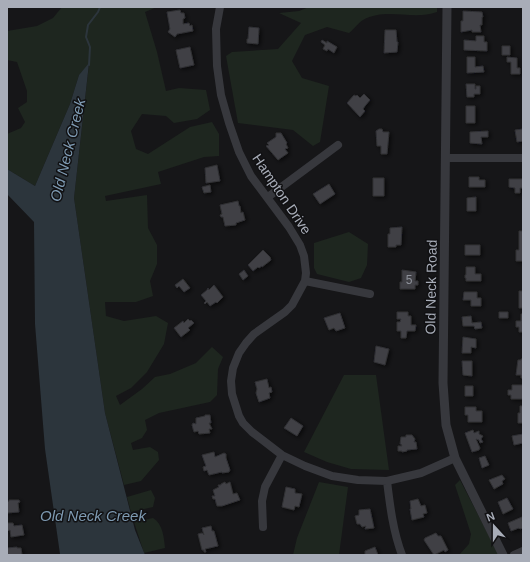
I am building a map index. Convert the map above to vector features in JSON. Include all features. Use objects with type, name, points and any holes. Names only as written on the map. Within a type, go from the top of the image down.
[{"type":"street","name":"Hampton Drive","points":[[220,7],[216,29],[217,66],[221,95],[239,152],[251,176],[268,197],[300,245],[304,256],[306,280]]},
{"type":"street","name":"Old Neck Road","points":[[447,7],[443,400],[447,436],[455,458],[503,555]]},
{"type":"street","points":[[268,197],[338,145]]},
{"type":"street","points":[[446,158],[523,158]]},
{"type":"street","points":[[370,294],[306,280],[298,296],[285,312],[254,334],[239,353],[233,368],[231,381],[235,407],[243,423],[252,432],[282,455],[304,466],[332,476],[358,480],[387,481],[421,473],[455,458]]},
{"type":"street","points":[[263,527],[262,502],[264,487],[282,455]]},
{"type":"street","points":[[387,481],[397,543],[402,555]]},
{"type":"street","points":[[514,555],[523,551]]},
{"type":"shaded area","points":[[62,7],[157,7],[145,12],[157,52],[166,91],[179,88],[206,90],[210,110],[197,119],[174,123],[166,116],[142,114],[131,131],[136,149],[148,154],[190,127],[212,122],[219,134],[219,156],[204,157],[158,172],[161,184],[105,196],[106,201],[147,195],[148,228],[157,245],[157,264],[150,281],[153,296],[136,302],[105,302],[106,316],[124,321],[156,316],[168,323],[164,344],[147,372],[131,388],[116,396],[120,405],[142,389],[155,377],[170,374],[196,363],[212,347],[223,357],[218,369],[217,395],[210,402],[159,413],[145,420],[147,430],[142,438],[131,443],[133,450],[150,447],[158,452],[159,460],[141,481],[124,485],[105,413],[74,198],[89,64],[79,75],[70,104],[35,186],[7,169],[7,134],[21,128],[25,122],[18,108],[27,102],[27,91],[17,62],[7,60],[7,31],[37,26],[53,18]]},
{"type":"shaded area","points":[[309,7],[437,7],[437,12],[428,14],[391,14],[372,16],[361,21],[349,33],[327,27],[305,35],[292,61],[302,78],[329,86],[320,142],[313,146],[293,130],[238,123],[226,56],[232,52],[278,49],[301,23],[279,13],[299,11]]},
{"type":"shaded area","points":[[349,232],[368,244],[367,265],[361,278],[349,282],[317,274],[314,268],[314,243]]},
{"type":"shaded area","points":[[344,375],[376,375],[389,470],[351,469],[327,462],[304,452]]},
{"type":"shaded area","points":[[460,480],[499,555],[459,555],[469,544],[471,534],[455,485]]},
{"type":"shaded area","points":[[319,482],[348,487],[339,555],[293,555],[297,538]]},
{"type":"shaded area","points":[[151,490],[155,498],[153,507],[131,512],[127,497]]},
{"type":"shaded area","points":[[153,518],[161,527],[165,548],[144,553],[134,522]]},
{"type":"water","name":"Old Neck Creek","points":[[89,63],[74,198],[105,413],[135,530],[145,555],[60,554],[45,449],[35,324],[34,222],[7,194],[7,169],[35,186],[70,104],[79,75]]},
{"type":"building","points":[[180,10],[181,13],[184,13],[185,18],[183,19],[183,24],[189,23],[190,26],[192,25],[193,31],[177,34],[175,37],[168,32],[170,29],[167,12]]},
{"type":"building","points":[[463,11],[482,12],[482,25],[480,25],[481,32],[472,32],[472,30],[461,32]]},
{"type":"building","points":[[249,27],[259,28],[258,44],[247,43]]},
{"type":"building","points":[[385,30],[396,30],[398,42],[397,52],[384,53]]},
{"type":"building","points":[[476,36],[484,36],[484,42],[487,42],[487,51],[464,50],[464,40],[476,41]]},
{"type":"building","points":[[322,40],[327,43],[327,41],[337,47],[334,53],[328,49],[327,51],[323,49],[325,45],[321,42]]},
{"type":"building","points":[[502,46],[510,46],[510,55],[502,55]]},
{"type":"building","points":[[190,47],[194,65],[180,68],[176,50]]},
{"type":"building","points":[[467,57],[475,57],[475,67],[483,66],[484,72],[467,73]]},
{"type":"building","points":[[507,57],[517,58],[517,68],[520,68],[520,74],[511,74],[511,62],[507,62]]},
{"type":"building","points":[[466,84],[475,84],[475,89],[476,86],[480,86],[480,94],[474,94],[474,97],[467,97]]},
{"type":"building","points":[[364,94],[370,100],[363,109],[365,111],[360,117],[347,103],[354,95],[357,95],[360,98]]},
{"type":"building","points":[[466,106],[475,106],[475,123],[466,123]]},
{"type":"building","points":[[382,129],[383,132],[389,132],[387,154],[381,154],[381,146],[377,146],[376,131]]},
{"type":"building","points":[[523,129],[523,141],[517,142],[515,130]]},
{"type":"building","points":[[488,131],[488,137],[481,137],[482,144],[470,143],[470,132]]},
{"type":"building","points":[[276,133],[281,133],[287,143],[288,148],[285,149],[288,153],[278,160],[266,146],[269,145],[267,143],[276,137]]},
{"type":"building","points":[[217,165],[220,181],[206,183],[205,168]]},
{"type":"building","points":[[469,177],[479,177],[479,180],[485,180],[485,187],[469,187]]},
{"type":"building","points":[[373,178],[384,178],[384,196],[373,196]]},
{"type":"building","points":[[509,179],[523,179],[523,188],[520,188],[520,193],[515,193],[515,188],[509,187]]},
{"type":"building","points":[[329,184],[335,194],[320,204],[313,194]]},
{"type":"building","points":[[210,185],[211,192],[204,193],[202,187]]},
{"type":"building","points":[[476,197],[476,211],[467,211],[467,198]]},
{"type":"building","points":[[238,201],[241,213],[243,212],[245,220],[236,223],[236,225],[225,226],[223,217],[220,215],[222,214],[220,205]]},
{"type":"building","points":[[402,227],[401,245],[396,245],[396,247],[388,247],[388,234],[390,234],[390,228]]},
{"type":"building","points":[[519,231],[523,231],[523,261],[516,261],[516,250],[519,250]]},
{"type":"building","points":[[465,245],[480,245],[480,255],[465,255]]},
{"type":"building","points":[[263,250],[271,260],[262,267],[258,267],[253,271],[248,265]]},
{"type":"building","points":[[466,267],[475,267],[475,274],[481,274],[481,281],[466,281]]},
{"type":"building","points":[[244,270],[248,276],[243,280],[239,274]]},
{"type":"building","points":[[402,270],[416,272],[415,281],[418,281],[418,285],[415,285],[415,289],[400,289],[400,282],[402,282]]},
{"type":"building","points":[[183,279],[190,288],[184,292],[179,286],[177,288],[175,285]]},
{"type":"building","points":[[214,285],[223,297],[217,303],[216,302],[210,306],[207,302],[205,304],[204,303],[206,301],[201,295],[208,288],[209,290]]},
{"type":"building","points":[[519,291],[523,291],[523,308],[519,308]]},
{"type":"building","points":[[464,292],[477,292],[477,298],[481,298],[481,306],[471,306],[471,300],[463,300]]},
{"type":"building","points":[[397,312],[408,312],[408,316],[411,316],[411,325],[416,325],[415,331],[407,331],[406,338],[401,338],[401,331],[397,331],[397,322],[400,322],[401,319],[397,319]]},
{"type":"building","points":[[499,312],[508,312],[508,318],[499,318]]},
{"type":"building","points":[[340,313],[345,328],[336,331],[334,328],[329,330],[324,318]]},
{"type":"building","points":[[521,314],[523,314],[523,332],[519,332],[519,327],[516,327],[516,321],[521,321]]},
{"type":"building","points":[[471,316],[472,323],[481,322],[482,328],[475,329],[474,326],[463,326],[462,317]]},
{"type":"building","points":[[188,319],[194,323],[188,328],[190,330],[181,337],[174,328],[183,321],[184,323]]},
{"type":"building","points":[[463,337],[476,339],[476,348],[471,347],[471,353],[462,353]]},
{"type":"building","points":[[376,346],[389,349],[385,365],[374,362]]},
{"type":"building","points":[[523,359],[523,378],[521,378],[521,375],[516,375],[518,360]]},
{"type":"building","points":[[462,361],[472,361],[472,376],[463,375]]},
{"type":"building","points":[[267,379],[269,388],[271,387],[272,392],[269,393],[270,398],[259,402],[255,382]]},
{"type":"building","points":[[512,385],[523,385],[523,399],[511,399],[511,395],[508,395],[508,390],[512,390]]},
{"type":"building","points":[[465,386],[473,386],[473,396],[465,396]]},
{"type":"building","points":[[520,406],[523,406],[523,423],[518,423]]},
{"type":"building","points":[[465,407],[476,407],[476,411],[482,411],[482,422],[468,422],[468,415],[465,415]]},
{"type":"building","points":[[210,415],[211,423],[209,423],[212,429],[209,429],[210,433],[199,434],[198,431],[194,432],[192,425],[193,423],[196,424],[196,418]]},
{"type":"building","points":[[291,418],[303,426],[297,436],[284,428]]},
{"type":"building","points":[[473,430],[474,433],[479,431],[479,434],[483,436],[481,439],[483,442],[480,443],[479,440],[476,439],[480,448],[479,450],[472,452],[465,433]]},
{"type":"building","points":[[523,434],[523,443],[514,445],[512,436]]},
{"type":"building","points":[[406,435],[412,435],[415,439],[414,442],[416,442],[417,449],[402,452],[398,451],[398,446],[402,446],[400,444],[401,437],[406,437]]},
{"type":"building","points":[[214,452],[215,457],[224,453],[226,454],[230,470],[229,472],[209,475],[207,470],[204,471],[203,467],[206,466],[202,455]]},
{"type":"building","points":[[485,456],[489,465],[482,468],[479,458]]},
{"type":"building","points":[[502,475],[505,479],[502,481],[503,484],[494,489],[489,480]]},
{"type":"building","points":[[225,482],[226,484],[230,482],[233,494],[237,493],[240,500],[222,506],[217,506],[215,499],[213,499],[212,496],[215,496],[213,490],[219,487],[218,485]]},
{"type":"building","points":[[286,487],[295,489],[295,493],[302,494],[299,507],[295,506],[294,510],[282,507]]},
{"type":"building","points":[[507,498],[513,509],[503,514],[498,502]]},
{"type":"building","points":[[418,499],[421,506],[425,505],[427,513],[423,514],[424,517],[412,520],[410,501]]},
{"type":"building","points":[[9,500],[19,500],[19,512],[7,513],[7,502]]},
{"type":"building","points":[[370,509],[374,528],[365,529],[366,526],[362,527],[360,524],[357,524],[355,516],[359,515],[359,510]]},
{"type":"building","points":[[522,517],[523,528],[511,531],[508,523]]},
{"type":"building","points":[[7,523],[13,523],[14,526],[22,525],[24,535],[11,537],[10,530],[7,531]]},
{"type":"building","points":[[211,526],[218,546],[205,549],[206,552],[204,552],[204,550],[202,550],[198,534],[202,533],[204,535],[202,528]]},
{"type":"building","points":[[436,533],[438,536],[441,536],[448,550],[445,552],[444,550],[434,555],[424,540],[425,538]]},
{"type":"building","points":[[375,547],[378,555],[365,555],[365,551]]},
{"type":"building","points":[[7,548],[21,548],[22,555],[7,555]]},
{"type":"waterway","name":"Old Neck Creek","points":[[89,65],[90,47],[86,37],[88,25],[100,7]]}]
